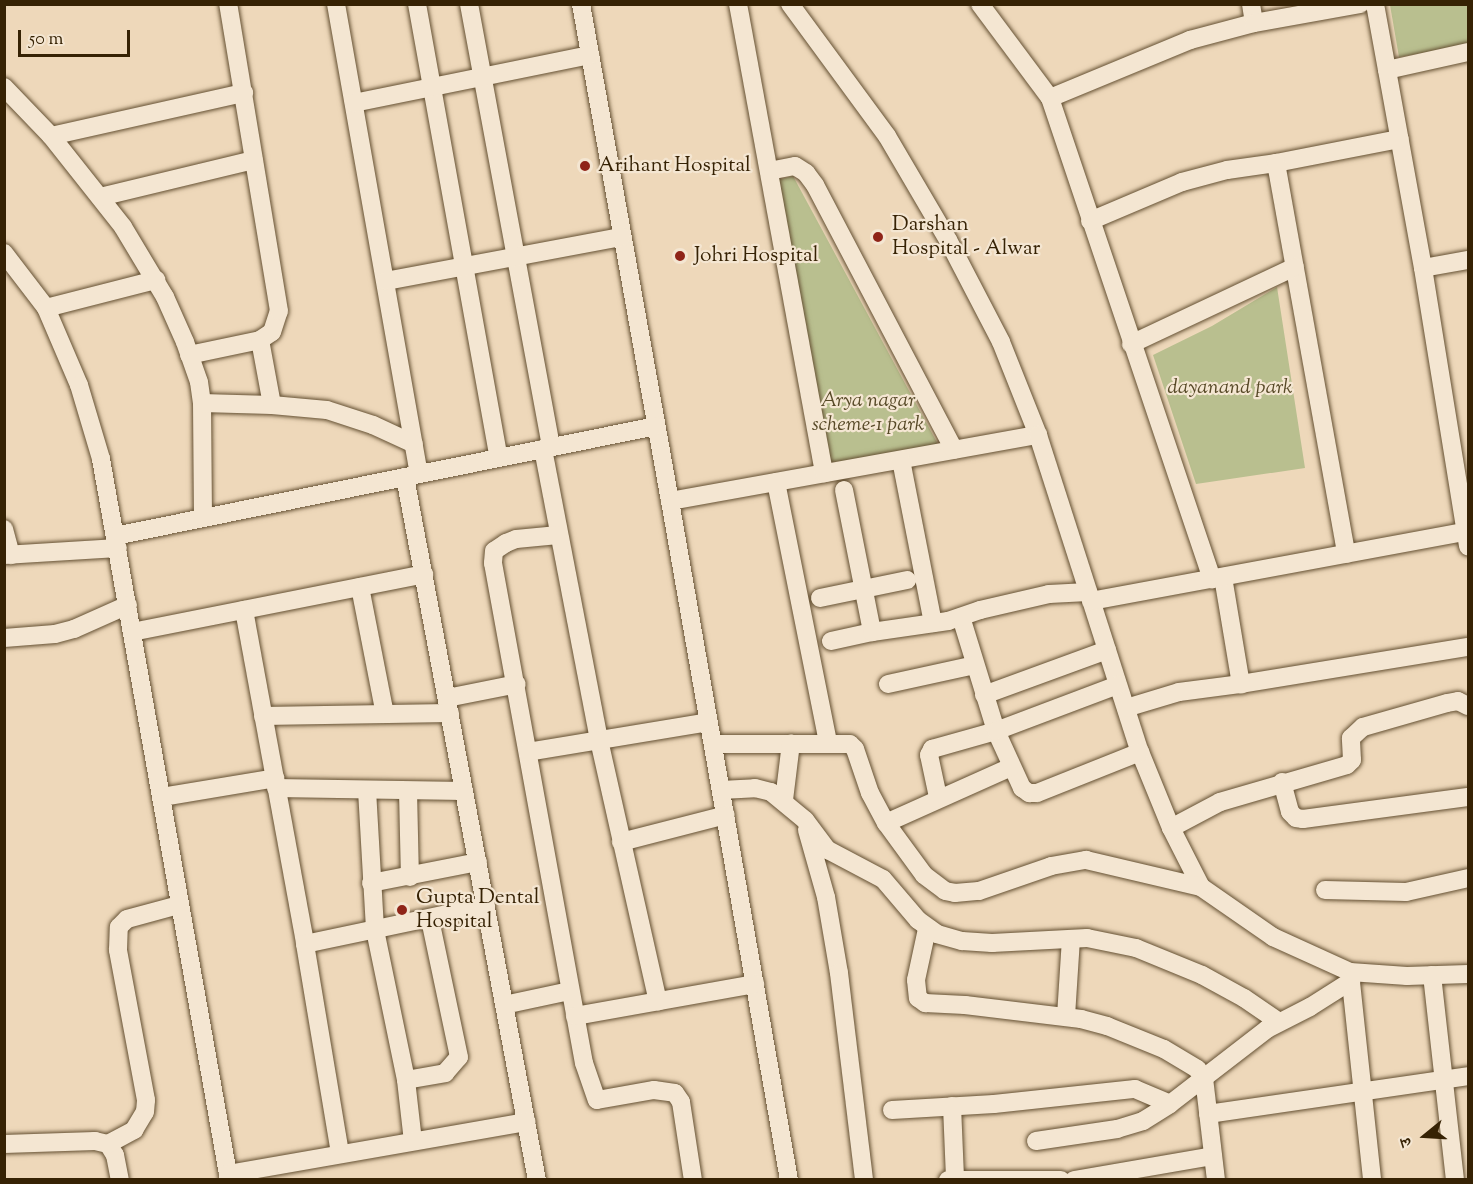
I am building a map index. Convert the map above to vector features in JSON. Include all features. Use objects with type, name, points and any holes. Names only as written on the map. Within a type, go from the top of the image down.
[{"type":"street","points":[[189,355],[260,340],[272,332],[279,311],[228,4]]},
{"type":"street","points":[[336,4],[414,444],[412,475],[424,574],[537,1179]]},
{"type":"street","points":[[417,4],[499,458]]},
{"type":"street","points":[[469,4],[516,256],[547,448],[558,535],[599,740],[658,1001]]},
{"type":"street","points":[[581,4],[789,1179]]},
{"type":"street","points":[[738,4],[824,473]]},
{"type":"street","points":[[790,4],[870,111],[924,196],[1000,342],[1038,435],[1140,752],[1171,828],[1201,887]]},
{"type":"street","points":[[980,4],[1050,98],[1131,344],[1217,578],[1241,684]]},
{"type":"street","points":[[1251,4],[1254,23]]},
{"type":"street","points":[[1050,98],[1171,47],[1254,23],[1360,4]]},
{"type":"street","points":[[831,641],[961,617],[980,610],[1049,594],[1090,596],[1217,578],[1346,554],[1468,536],[1423,268],[1375,4]]},
{"type":"street","points":[[1387,70],[1468,52]]},
{"type":"street","points":[[354,103],[590,56]]},
{"type":"street","points":[[4,87],[51,136],[100,197],[136,245],[156,280],[199,382],[202,403],[203,518]]},
{"type":"street","points":[[51,136],[244,93]]},
{"type":"street","points":[[1089,221],[1182,182],[1227,170],[1400,139]]},
{"type":"street","points":[[100,197],[254,160]]},
{"type":"street","points":[[1276,163],[1346,554]]},
{"type":"street","points":[[769,171],[795,166],[806,173],[814,185],[954,450]]},
{"type":"street","points":[[386,281],[622,237]]},
{"type":"street","points":[[4,253],[46,309],[79,385],[101,459],[228,1177],[340,1153],[526,1122]]},
{"type":"street","points":[[1423,268],[1468,260]]},
{"type":"street","points":[[1131,344],[1295,267]]},
{"type":"street","points":[[46,309],[156,280]]},
{"type":"street","points":[[260,340],[272,405]]},
{"type":"street","points":[[202,403],[272,405],[338,413],[373,424],[414,444]]},
{"type":"street","points":[[4,529],[8,555],[116,542],[203,518],[656,426]]},
{"type":"street","points":[[669,501],[1038,435]]},
{"type":"street","points":[[902,460],[933,623]]},
{"type":"street","points":[[776,482],[828,742]]},
{"type":"street","points":[[844,490],[872,632]]},
{"type":"street","points":[[558,535],[516,539],[494,551],[494,563],[584,1063],[597,1100],[654,1090],[675,1093],[681,1102],[693,1179]]},
{"type":"street","points":[[132,632],[424,574]]},
{"type":"street","points":[[820,598],[907,580]]},
{"type":"street","points":[[360,587],[385,714]]},
{"type":"street","points":[[4,638],[55,634],[74,629],[128,605]]},
{"type":"street","points":[[244,610],[305,944],[340,1153]]},
{"type":"street","points":[[961,617],[996,730],[1022,788],[1029,793],[1036,793],[1140,752]]},
{"type":"street","points":[[1126,708],[1179,692],[1468,647]]},
{"type":"street","points":[[984,695],[1107,650]]},
{"type":"street","points":[[888,684],[975,665]]},
{"type":"street","points":[[263,716],[385,714],[448,705],[517,684]]},
{"type":"street","points":[[938,797],[929,755],[932,748],[996,730],[1118,685]]},
{"type":"street","points":[[1171,828],[1220,802],[1282,782],[1347,765],[1352,760],[1351,738],[1363,728],[1447,703],[1458,701],[1468,706]]},
{"type":"street","points":[[528,752],[709,722]]},
{"type":"street","points":[[713,744],[843,742],[855,749],[870,793],[886,823],[924,875],[935,886],[955,893],[978,891],[1051,866],[1086,860],[1201,887],[1273,937],[1350,976],[1468,974]]},
{"type":"street","points":[[784,800],[791,743]]},
{"type":"street","points":[[886,823],[938,797],[1011,767]]},
{"type":"street","points":[[1282,782],[1290,812],[1296,818],[1304,819],[1468,797]]},
{"type":"street","points":[[162,797],[275,783],[464,792]]},
{"type":"street","points":[[367,789],[375,930],[406,1080],[413,1141]]},
{"type":"street","points":[[721,790],[764,789],[784,800],[805,820],[828,850],[883,879],[927,929],[949,939],[975,942],[1071,939],[1105,941],[1173,962],[1244,998],[1280,1022]]},
{"type":"street","points":[[408,791],[410,877]]},
{"type":"street","points":[[621,842],[726,814]]},
{"type":"street","points":[[805,820],[830,917],[864,1179]]},
{"type":"street","points":[[371,883],[478,862]]},
{"type":"street","points":[[1325,890],[1406,892],[1468,878]]},
{"type":"street","points":[[4,1144],[95,1141],[108,1144],[134,1130],[145,1112],[146,1100],[117,950],[119,927],[128,919],[179,905]]},
{"type":"street","points":[[305,944],[486,906]]},
{"type":"street","points":[[406,1080],[445,1073],[459,1057],[430,919]]},
{"type":"street","points":[[927,929],[916,980],[918,998],[924,1003],[1065,1016],[1107,1026],[1187,1060],[1204,1078],[1216,1179]]},
{"type":"street","points":[[1065,1016],[1071,939]]},
{"type":"street","points":[[1432,975],[1455,1179]]},
{"type":"street","points":[[1035,1141],[1131,1126],[1143,1121],[1170,1104],[1280,1022],[1319,1002],[1350,976]]},
{"type":"street","points":[[1350,976],[1372,1179]]},
{"type":"street","points":[[575,1016],[755,984]]},
{"type":"street","points":[[504,1005],[570,991]]},
{"type":"street","points":[[1208,1114],[1468,1076]]},
{"type":"street","points":[[892,1110],[1135,1089],[1170,1104]]},
{"type":"street","points":[[951,1106],[955,1179]]},
{"type":"street","points":[[108,1144],[115,1155],[120,1179]]},
{"type":"street","points":[[1081,1179],[1213,1156]]},
{"type":"street","points":[[948,1179],[1061,1179]]},
{"type":"green space","points":[[1390,5],[1468,5],[1468,45],[1399,57]]},
{"type":"green space","name":"Arya nagar scheme-1 park","points":[[793,176],[940,448],[901,460],[830,462],[777,180]]},
{"type":"green space","name":"dayanand park","points":[[1277,287],[1305,468],[1196,484],[1153,355],[1212,326]]},
{"type":"place","name":"Arihant Hospital","points":[[585,166]]},
{"type":"place","name":"Darshan Hospital - Alwar","points":[[878,237]]},
{"type":"place","name":"Johri Hospital","points":[[680,256]]},
{"type":"place","name":"Gupta Dental Hospital","points":[[402,910]]}]
